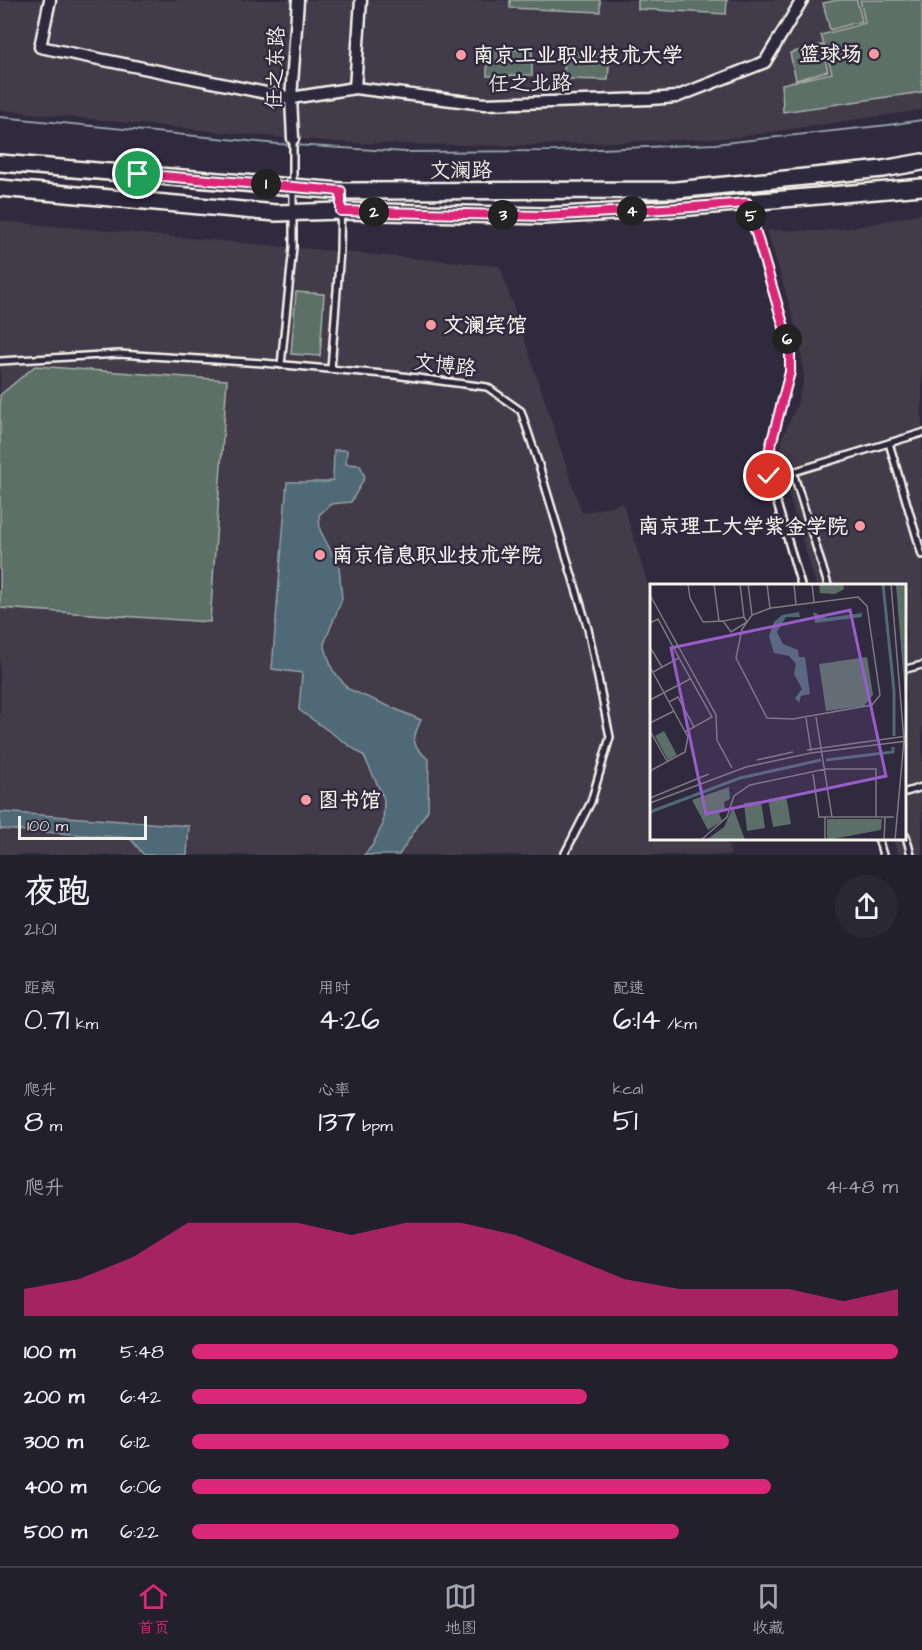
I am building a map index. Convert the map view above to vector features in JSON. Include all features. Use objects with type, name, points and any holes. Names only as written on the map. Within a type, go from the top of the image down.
[{"type":"main road","name":"文澜路","points":[[0,163],[341,191],[676,190],[883,169],[922,162]]},
{"type":"main road","name":"文澜路","points":[[0,188],[276,213],[341,211],[544,216],[747,203],[922,187]]},
{"type":"street","points":[[50,0],[40,47],[291,98]]},
{"type":"street","name":"任之东路","points":[[293,139],[291,98],[298,0]]},
{"type":"street","points":[[355,88],[361,0]]},
{"type":"street","name":"任之北路","points":[[291,98],[355,88],[484,104],[676,97],[765,62],[802,0]]},
{"type":"lane","points":[[281,365],[293,247],[293,139]]},
{"type":"lane","points":[[331,369],[340,252],[341,191]]},
{"type":"lane","points":[[747,203],[790,353],[790,372],[769,452],[769,476],[801,584]]},
{"type":"lane","name":"文博路","points":[[0,361],[119,354],[394,375],[487,387],[521,411],[588,629],[610,737],[591,802],[564,855]]},
{"type":"lane","points":[[828,584],[793,472],[922,433]]},
{"type":"lane","points":[[889,443],[922,555]]},
{"type":"lane","points":[[907,669],[922,665]]},
{"type":"lane","points":[[907,792],[922,787]]},
{"type":"lane","points":[[879,840],[883,855]]},
{"type":"lane","points":[[907,840],[911,855]]},
{"type":"shaded area","name":"南京工业职业技术大学","points":[[0,0],[922,0],[922,110],[730,138],[508,146],[351,143],[0,110]]},
{"type":"shaded area","name":"南京理工大学紫金学院","points":[[922,213],[922,855],[898,855],[893,840],[907,840],[907,584],[816,584],[780,467],[782,438],[796,407],[804,379],[800,341],[767,230],[822,231],[863,226]]},
{"type":"shaded area","name":"南京信息职业技术学院","points":[[0,221],[500,266],[582,513],[623,503],[650,591],[650,840],[726,840],[731,855],[0,855]]},
{"type":"green space","points":[[510,0],[600,0],[600,12],[510,8]]},
{"type":"green space","points":[[638,0],[727,0],[726,14],[638,9]]},
{"type":"green space","points":[[857,0],[862,21],[830,30],[823,3]]},
{"type":"green space","name":"篮球场","points":[[860,0],[922,0],[922,92],[783,112],[782,84],[832,73],[821,35],[865,23]]},
{"type":"green space","points":[[822,45],[828,71],[796,80],[790,53]]},
{"type":"green space","points":[[487,48],[532,51],[532,75],[487,76]]},
{"type":"green space","points":[[566,51],[610,52],[608,80],[563,79]]},
{"type":"green space","points":[[296,292],[324,294],[320,356],[291,354]]},
{"type":"green space","points":[[35,366],[227,380],[210,622],[0,608],[0,395]]},
{"type":"water","points":[[334,450],[347,450],[346,464],[360,465],[365,477],[351,502],[331,504],[319,515],[320,530],[339,567],[342,599],[324,644],[332,669],[348,689],[421,720],[414,738],[416,746],[429,760],[428,810],[399,855],[364,855],[372,846],[383,824],[384,799],[364,756],[299,710],[302,673],[272,669],[287,482],[333,480]]},
{"type":"water","points":[[0,812],[189,826],[187,855],[144,855],[130,838],[0,829]]},
{"type":"waterway","points":[[0,117],[278,144],[406,152],[555,151],[715,144],[922,120]]},
{"type":"place","name":"篮球场","points":[[874,54]]},
{"type":"place","name":"南京工业职业技术大学","points":[[461,55]]},
{"type":"place","name":"文澜宾馆","points":[[431,325]]},
{"type":"place","name":"南京理工大学紫金学院","points":[[860,526]]},
{"type":"place","name":"南京信息职业技术学院","points":[[320,555]]},
{"type":"place","name":"图书馆","points":[[306,800]]},
{"type":"route","points":[[138,174],[341,191],[341,211],[544,216],[747,203],[790,353],[790,372],[786,393],[769,452],[769,476]]}]
